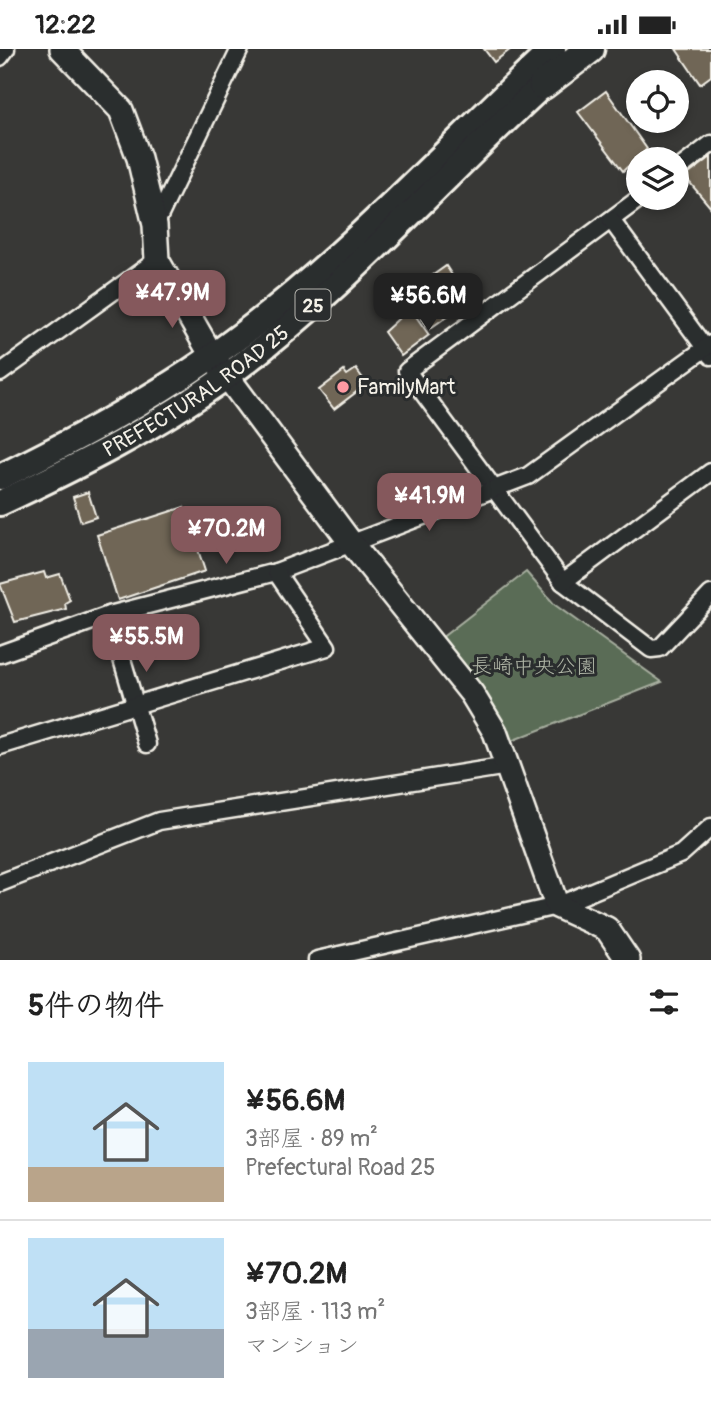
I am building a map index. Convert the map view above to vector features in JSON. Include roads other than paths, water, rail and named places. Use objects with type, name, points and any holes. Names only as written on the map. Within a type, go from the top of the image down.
[{"type":"highway","points":[[543,85],[590,49]]},
{"type":"main road","name":"PREFECTURAL ROAD 25","points":[[0,477],[142,403],[212,356],[353,242],[553,49]]},
{"type":"main road","name":"PREFECTURAL ROAD 25","points":[[0,503],[148,425],[226,377],[378,247],[583,49]]},
{"type":"street","points":[[0,57],[6,49]]},
{"type":"street","points":[[62,49],[121,110],[139,158],[155,225],[158,260],[212,356],[351,543],[472,694],[495,732],[557,906],[607,929],[628,960]]},
{"type":"street","points":[[155,225],[240,49]]},
{"type":"street","points":[[689,161],[711,144]]},
{"type":"street","points":[[626,209],[407,371],[563,582],[651,649],[660,647],[711,594]]},
{"type":"street","points":[[0,654],[110,615],[276,572],[528,475],[709,350],[611,220]]},
{"type":"street","points":[[0,373],[158,260]]},
{"type":"street","points":[[563,582],[711,472]]},
{"type":"street","points":[[0,746],[327,647],[276,572]]},
{"type":"street","points":[[110,615],[147,744]]},
{"type":"street","points":[[0,883],[159,821],[508,766]]},
{"type":"street","points":[[317,960],[384,953],[557,906],[681,854],[711,827]]},
{"type":"place","name":"FamilyMart","points":[[343,387]]},
{"type":"park label","name":"長崎中央公園","points":[[534,666]]}]
